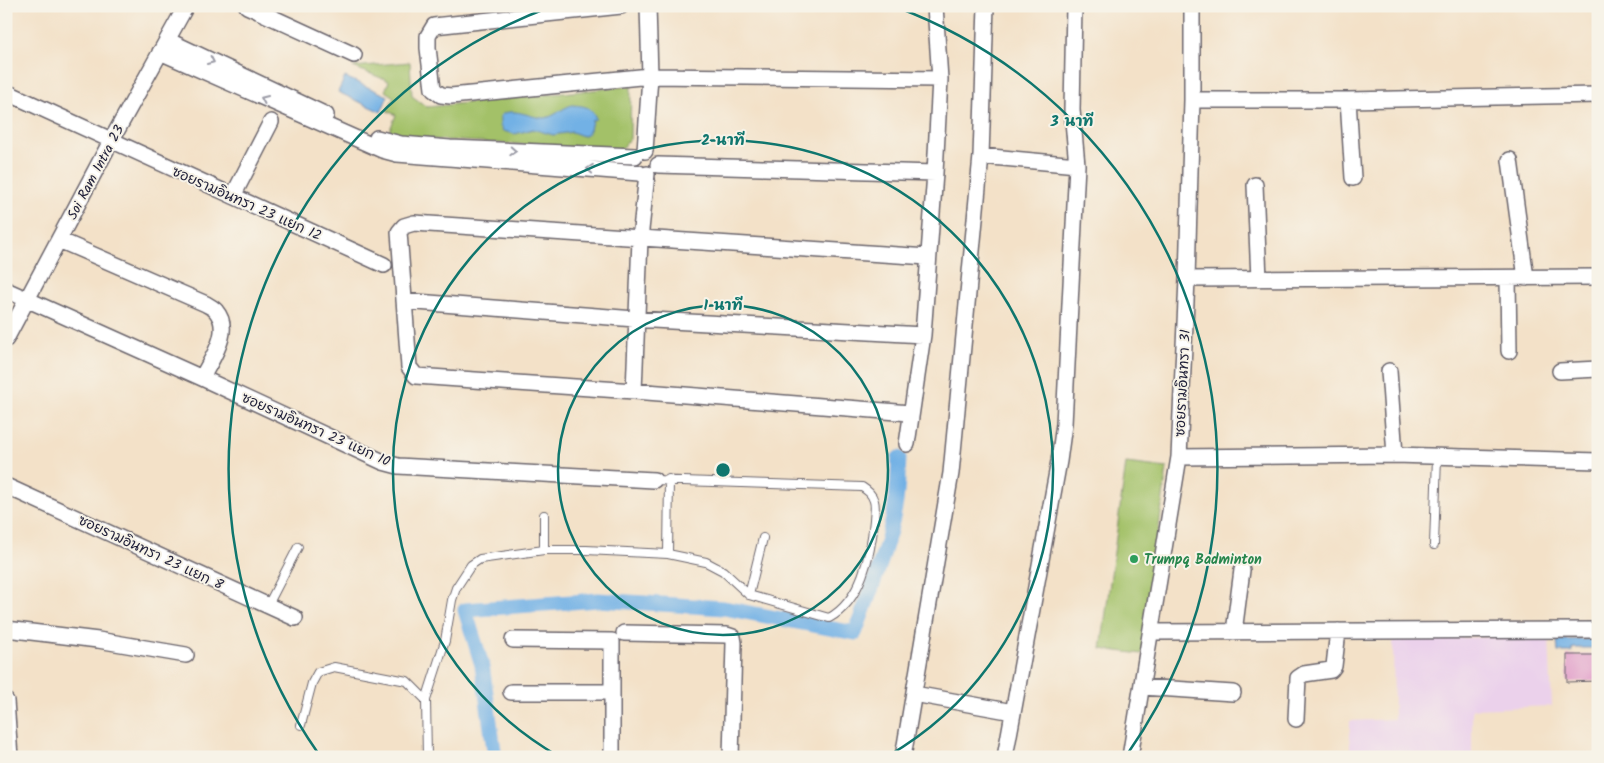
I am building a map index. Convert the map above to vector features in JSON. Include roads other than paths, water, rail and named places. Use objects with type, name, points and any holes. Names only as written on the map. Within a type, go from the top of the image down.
[{"type":"street","name":"Soi Ram Intra 23","points":[[6,340],[111,141],[186,6]]},
{"type":"street","points":[[247,6],[354,55]]},
{"type":"street","points":[[621,6],[434,26],[428,36],[433,89],[441,95],[451,96],[650,76],[940,79]]},
{"type":"street","points":[[648,6],[650,76],[640,154],[634,167],[648,171]]},
{"type":"street","points":[[907,444],[922,335],[935,173],[940,79],[935,6]]},
{"type":"street","points":[[902,757],[951,473],[981,156],[986,6]]},
{"type":"street","points":[[1005,757],[1059,461],[1064,424],[1077,165],[1072,110],[1074,6]]},
{"type":"street","name":"ซอยรามอินทรา 31","points":[[1130,757],[1179,457],[1187,279],[1192,100],[1192,6]]},
{"type":"street","points":[[164,46],[390,142],[450,148],[653,153],[656,156],[648,171],[640,239],[635,319],[634,390]]},
{"type":"street","points":[[164,46],[382,150],[397,154],[648,171],[935,173]]},
{"type":"street","name":"ซอยรามอินทรา 23 แยก 12","points":[[6,92],[384,265]]},
{"type":"street","points":[[1192,100],[1348,100],[1598,95]]},
{"type":"street","points":[[1348,100],[1353,178]]},
{"type":"street","points":[[232,196],[271,122]]},
{"type":"street","points":[[981,156],[1077,165]]},
{"type":"street","points":[[1510,160],[1526,278]]},
{"type":"street","points":[[1255,185],[1259,279]]},
{"type":"street","points":[[910,413],[634,390],[416,376],[409,367],[399,232],[404,226],[414,223],[928,257]]},
{"type":"street","points":[[59,240],[206,304],[217,311],[223,332],[202,378]]},
{"type":"street","points":[[1187,279],[1598,277]]},
{"type":"street","points":[[1508,278],[1509,351]]},
{"type":"street","name":"ซอยรามอินทรา 23 แยก 10","points":[[6,290],[384,462],[398,466],[654,480]]},
{"type":"street","points":[[404,301],[635,319],[922,335]]},
{"type":"street","points":[[1560,371],[1598,369]]},
{"type":"street","points":[[1389,371],[1396,455]]},
{"type":"street","points":[[1179,457],[1396,455],[1598,461]]},
{"type":"street","name":"ซอยรามอินทรา 23 แยก 8","points":[[6,486],[295,618]]},
{"type":"street","points":[[1234,632],[1242,570]]},
{"type":"street","points":[[6,629],[98,640],[186,655]]},
{"type":"street","points":[[1151,632],[1598,630]]},
{"type":"street","points":[[1296,719],[1298,678],[1304,674],[1331,670],[1334,666],[1338,631]]},
{"type":"street","points":[[624,633],[727,635],[732,638],[734,643],[732,757]]},
{"type":"street","points":[[513,640],[612,641],[612,757]]},
{"type":"street","points":[[1142,687],[1233,693]]},
{"type":"street","points":[[511,692],[612,692]]},
{"type":"street","points":[[914,694],[1013,712]]},
{"type":"street","points":[[6,701],[10,757]]},
{"type":"lane","points":[[1434,545],[1437,457]]},
{"type":"lane","points":[[427,757],[426,700],[445,641],[452,600],[456,588],[471,565],[480,559],[544,550],[668,554],[706,562],[723,571],[749,595],[829,618],[838,613],[846,604],[860,583],[872,540],[875,503],[870,493],[862,487],[852,485],[654,480]]},
{"type":"lane","points":[[668,554],[669,480]]},
{"type":"lane","points":[[544,515],[544,550]]},
{"type":"lane","points":[[749,595],[763,538]]},
{"type":"lane","points":[[268,605],[298,547]]},
{"type":"lane","points":[[301,725],[312,683],[318,672],[334,667],[407,681],[426,700]]},
{"type":"water","points":[[345,77],[388,96],[381,112],[338,92]]},
{"type":"water","points":[[572,105],[590,109],[596,119],[592,120],[590,130],[586,135],[583,136],[572,132],[553,135],[533,129],[515,134],[503,131],[500,126],[500,116],[504,113],[515,112],[547,118]]},
{"type":"water","points":[[1593,639],[1593,648],[1573,648],[1572,652],[1558,652],[1557,640]]},
{"type":"waterway","points":[[495,757],[482,665],[465,610],[598,600],[724,608],[855,633],[878,571],[892,524],[897,496],[899,458]]},
{"type":"place","name":"Trumpq Badminton","points":[[1134,559]]}]
